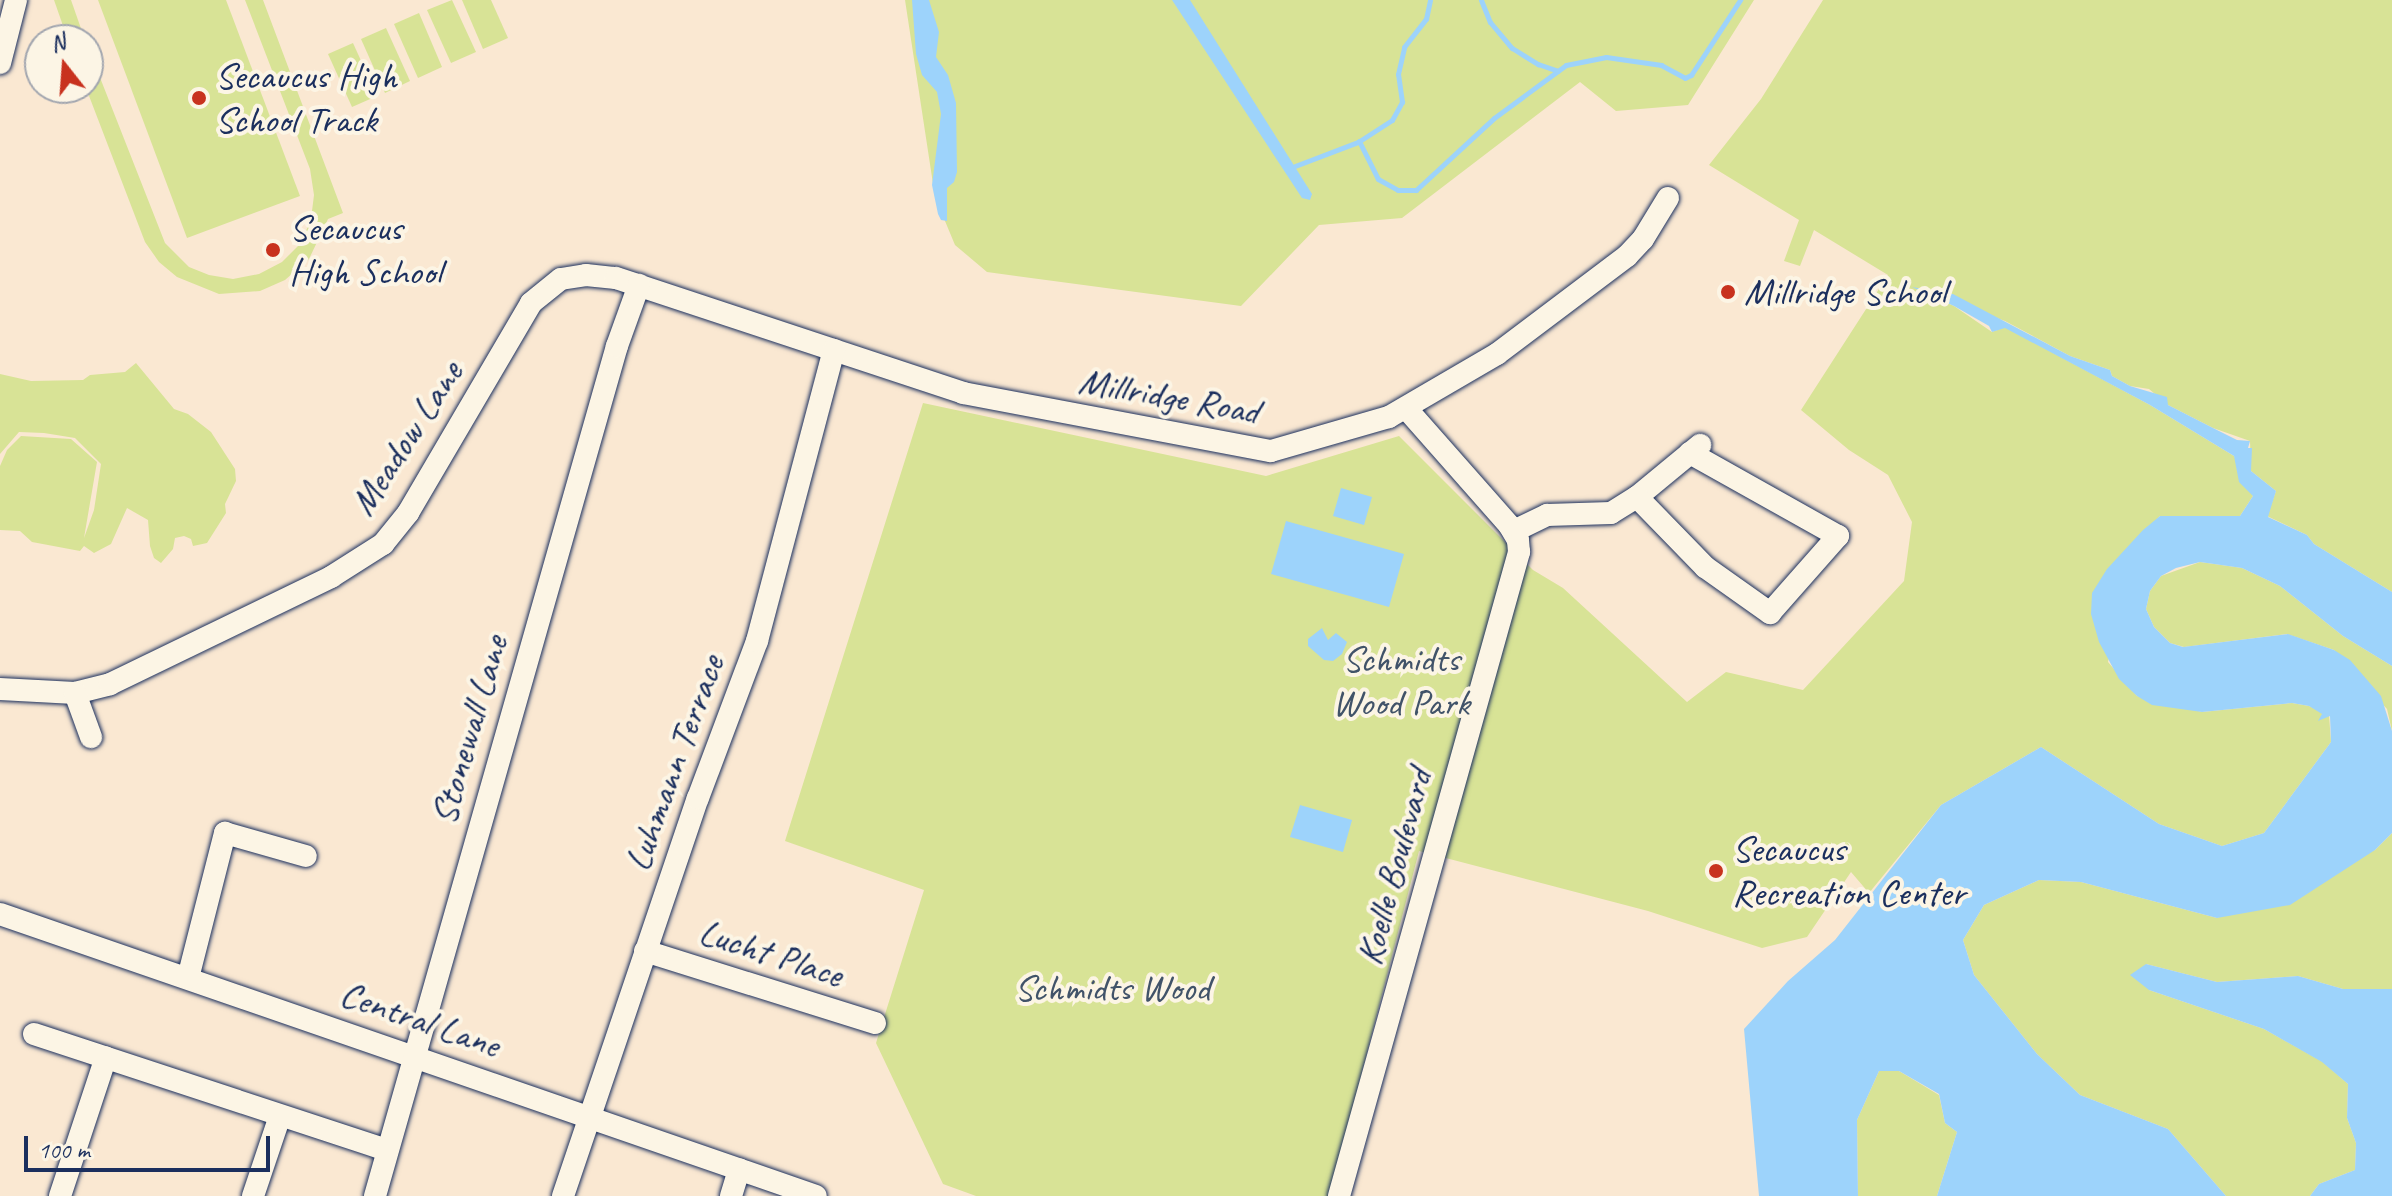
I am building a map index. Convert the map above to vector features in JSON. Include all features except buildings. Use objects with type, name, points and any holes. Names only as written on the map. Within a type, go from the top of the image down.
[{"type":"street","points":[[0,63],[16,0]]},
{"type":"street","name":"Millridge Road","points":[[639,285],[963,393],[1258,450],[1298,445],[1389,417],[1497,354],[1595,283],[1643,239],[1668,198]]},
{"type":"street","name":"Meadow Lane","points":[[0,689],[75,693],[110,684],[331,577],[383,544],[408,513],[531,303],[550,286],[573,276],[603,275],[639,285]]},
{"type":"street","name":"Stonewall Lane","points":[[375,1196],[617,346],[639,285]]},
{"type":"street","name":"Luhmann Terrace","points":[[563,1196],[645,951],[757,641],[834,350]]},
{"type":"street","points":[[1406,408],[1514,531],[1547,515],[1611,513],[1637,497],[1695,449],[1838,536],[1770,613],[1705,567],[1637,497]]},
{"type":"street","name":"Koelle Boulevard","points":[[1339,1196],[1519,552],[1514,531]]},
{"type":"street","points":[[75,693],[91,737]]},
{"type":"street","points":[[188,978],[225,833],[306,856]]},
{"type":"street","name":"Central Lane","points":[[0,914],[816,1196]]},
{"type":"street","name":"Lucht Place","points":[[645,951],[875,1023]]},
{"type":"street","points":[[34,1034],[387,1150]]},
{"type":"street","points":[[60,1196],[106,1057]]},
{"type":"street","points":[[253,1196],[280,1116]]},
{"type":"street","points":[[731,1196],[739,1169]]},
{"type":"green space","points":[[54,0],[71,0],[79,24],[62,24]]},
{"type":"green space","name":"Secaucus High School Track","points":[[98,0],[226,0],[300,196],[187,238]]},
{"type":"green space","points":[[245,0],[263,0],[343,213],[328,219],[309,259],[285,280],[260,291],[219,294],[177,277],[159,262],[145,242],[92,104],[104,104],[104,88],[165,243],[189,267],[209,275],[233,279],[259,274],[282,262],[301,243],[311,219],[314,195],[310,169]]},
{"type":"green space","points":[[452,0],[476,52],[451,63],[427,10]]},
{"type":"green space","points":[[462,0],[491,0],[508,38],[483,49]]},
{"type":"green space","points":[[905,0],[1754,0],[1688,105],[1616,111],[1580,82],[1402,218],[1319,225],[1241,306],[987,272],[955,245],[935,197]]},
{"type":"green space","points":[[1823,0],[2392,0],[2392,592],[2314,544],[2307,535],[2267,516],[2276,491],[2251,471],[2250,441],[2213,428],[2168,405],[2149,389],[2130,386],[2112,376],[2110,370],[2070,356],[2005,321],[1918,290],[1954,306],[1992,332],[2005,327],[2150,405],[2234,456],[2253,496],[2240,516],[2160,516],[2132,545],[2108,662],[2137,696],[2202,712],[2292,703],[2329,715],[2331,742],[2264,833],[2222,846],[2159,824],[2041,747],[1941,805],[1869,893],[1851,872],[1807,937],[1762,948],[1648,911],[1419,851],[1330,1196],[976,1196],[943,1184],[876,1043],[924,890],[785,841],[923,403],[1266,476],[1399,436],[1533,570],[1563,588],[1687,702],[1726,672],[1803,690],[1904,581],[1912,522],[1888,475],[1849,450],[1801,410],[1888,275],[1814,230],[1800,266],[1784,261],[1799,220],[1709,165],[1761,99]]},
{"type":"green space","points":[[419,13],[442,67],[418,78],[394,24]]},
{"type":"green space","points":[[386,28],[410,81],[385,93],[361,39]]},
{"type":"green space","points":[[353,43],[377,96],[352,107],[328,54]]},
{"type":"green space","points":[[136,363],[174,409],[188,414],[211,432],[235,469],[236,481],[225,504],[226,513],[207,543],[193,546],[191,539],[184,536],[175,538],[173,549],[161,563],[154,558],[150,546],[148,520],[127,508],[111,544],[94,553],[84,546],[80,551],[32,542],[20,531],[0,530],[0,466],[7,450],[21,436],[71,439],[97,462],[84,538],[94,510],[101,464],[75,438],[44,433],[19,432],[0,454],[0,374],[31,381],[83,380],[90,375],[125,372]]},
{"type":"green space","points":[[2200,562],[2242,568],[2280,586],[2343,636],[2392,666],[2392,731],[2387,709],[2334,650],[2287,634],[2184,647],[2170,643],[2154,627],[2146,609],[2150,591],[2161,576]]},
{"type":"green space","points":[[2392,833],[2392,989],[2343,989],[2298,976],[2217,982],[2146,964],[2149,990],[2264,1029],[2323,1062],[2348,1084],[2347,1118],[2356,1143],[2355,1170],[2319,1184],[2310,1196],[2226,1196],[2168,1129],[2080,1095],[2037,1054],[1974,975],[1963,940],[1984,905],[2039,880],[2081,882],[2217,918],[2375,850]]},
{"type":"green space","points":[[1879,1071],[1899,1071],[1939,1095],[1945,1123],[1957,1132],[1937,1196],[1858,1196],[1857,1120]]},
{"type":"water","points":[[912,0],[929,0],[939,32],[936,57],[948,75],[956,103],[957,172],[954,182],[947,188],[947,221],[941,220],[938,214],[932,185],[941,114],[937,92],[922,75],[916,54]]},
{"type":"water","points":[[1172,0],[1190,0],[1312,194],[1310,200],[1302,198]]},
{"type":"water","points":[[1912,287],[1953,294],[2070,356],[2110,370],[2112,376],[2130,386],[2167,397],[2168,405],[2237,440],[2250,441],[2251,471],[2276,491],[2268,517],[2307,535],[2314,544],[2392,592],[2392,666],[2343,636],[2280,586],[2242,568],[2200,562],[2176,568],[2161,576],[2150,591],[2146,609],[2154,627],[2170,643],[2183,647],[2288,634],[2334,650],[2350,660],[2381,696],[2392,731],[2392,833],[2375,850],[2290,905],[2217,918],[2081,882],[2039,880],[1984,905],[1963,940],[1974,975],[2037,1054],[2080,1095],[2168,1129],[2226,1196],[1937,1196],[1957,1132],[1945,1123],[1939,1094],[1899,1071],[1879,1071],[1857,1120],[1858,1196],[1759,1196],[1744,1029],[1788,981],[1835,940],[1941,805],[2041,747],[2159,824],[2222,846],[2264,833],[2331,742],[2330,716],[2318,721],[2322,714],[2309,706],[2292,703],[2202,712],[2152,705],[2119,679],[2099,642],[2091,614],[2092,593],[2107,569],[2143,530],[2160,516],[2240,516],[2253,496],[2239,482],[2234,456],[2150,405],[2005,328],[1992,332],[1989,326],[1954,306]]},
{"type":"water","points":[[1341,488],[1372,497],[1364,525],[1333,516]]},
{"type":"water","points":[[1286,521],[1404,554],[1389,607],[1271,574]]},
{"type":"water","points":[[1322,628],[1328,640],[1336,633],[1347,642],[1342,654],[1333,661],[1324,660],[1308,646],[1308,639]]},
{"type":"water","points":[[1300,805],[1352,820],[1343,852],[1290,837]]},
{"type":"water","points":[[2146,964],[2217,982],[2298,976],[2343,989],[2392,989],[2392,1196],[2310,1196],[2319,1184],[2355,1170],[2356,1143],[2347,1118],[2348,1084],[2322,1062],[2264,1029],[2149,990],[2130,975]]},
{"type":"waterway","points":[[1295,166],[1358,142],[1392,120],[1402,102],[1398,74],[1404,47],[1426,19],[1430,0]]},
{"type":"waterway","points":[[1481,0],[1490,22],[1512,48],[1538,64],[1558,71]]},
{"type":"waterway","points":[[1359,141],[1378,179],[1398,190],[1416,190],[1494,118],[1566,65],[1606,57],[1661,65],[1685,78],[1691,75],[1740,0]]},
{"type":"place","name":"Secaucus High School Track","points":[[199,98]]},
{"type":"place","name":"Secaucus High School","points":[[273,250]]},
{"type":"place","name":"Millridge School","points":[[1728,292]]},
{"type":"place","name":"Secaucus Recreation Center","points":[[1716,871]]},
{"type":"park label","name":"Schmidts Wood Park","points":[[1401,681]]},
{"type":"park label","name":"Schmidts Wood","points":[[1112,988]]}]
